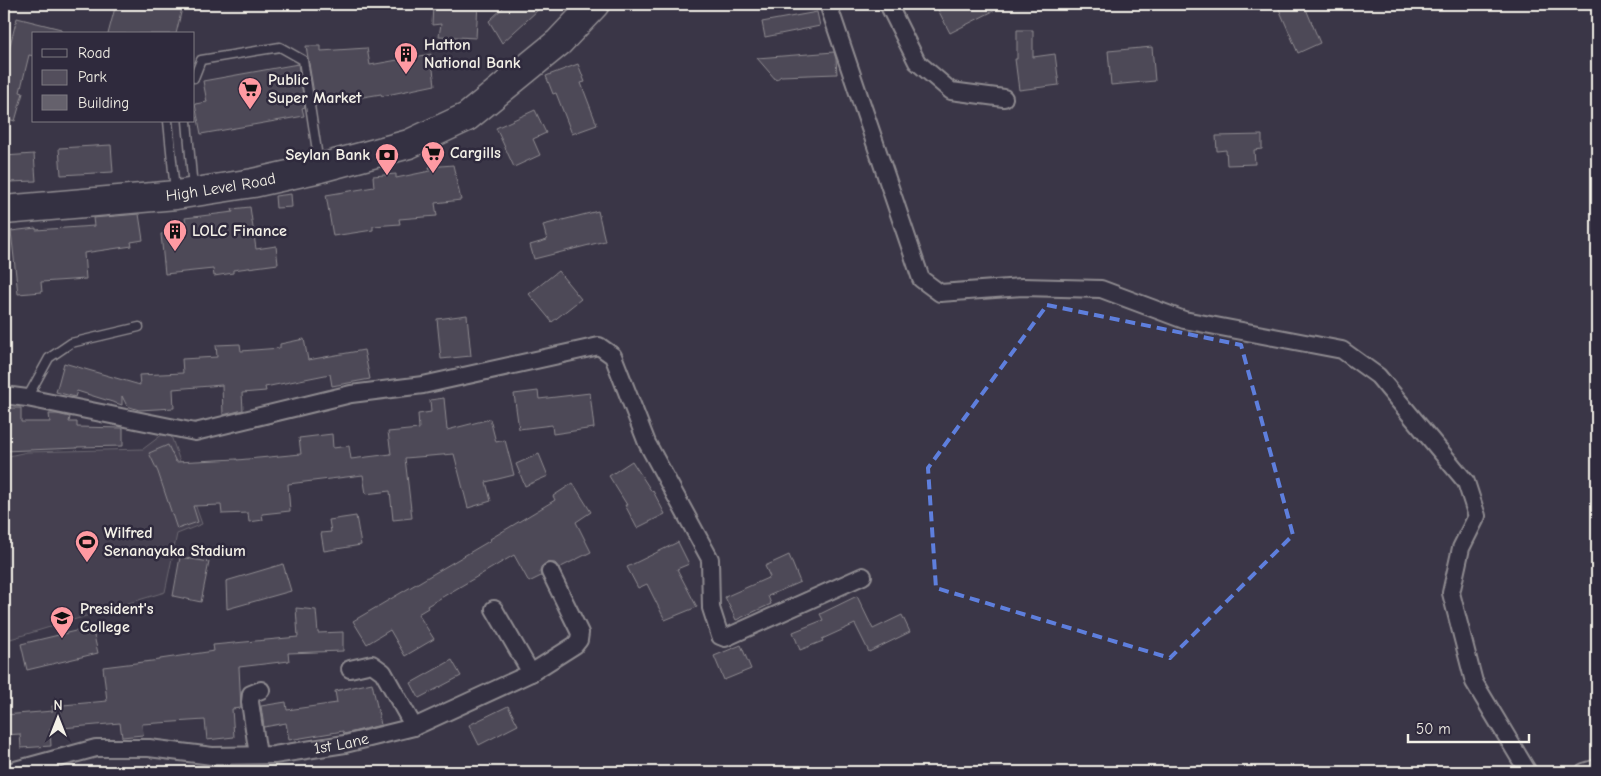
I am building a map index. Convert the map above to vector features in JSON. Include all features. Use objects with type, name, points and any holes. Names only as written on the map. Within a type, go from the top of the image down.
[{"type":"highway","name":"High Level Road","points":[[4,210],[185,194],[253,183],[320,168],[409,144],[466,117],[559,42],[594,4]]},
{"type":"street","points":[[828,4],[921,280],[940,293],[1022,287],[1101,289],[1184,320],[1342,350],[1378,376],[1466,482],[1477,516],[1461,548],[1451,593],[1474,682],[1528,772]]},
{"type":"street","points":[[888,4],[917,62],[951,91],[1004,98]]},
{"type":"street","points":[[4,395],[195,432],[351,394],[423,384],[599,346],[612,356],[647,443],[710,559],[711,608],[720,636],[725,638],[863,576]]},
{"type":"street","name":"1st Lane","points":[[8,772],[96,748],[149,748],[212,756],[274,756],[345,744],[414,727],[531,673],[575,645],[579,640],[580,633],[550,572]]},
{"type":"street","points":[[494,609],[531,673]]},
{"type":"street","points":[[350,669],[372,664],[383,672],[414,727]]},
{"type":"street","points":[[258,756],[250,702],[251,694],[260,690]]},
{"type":"street","points":[[1584,772],[1597,768]]},
{"type":"lane","points":[[195,75],[201,60],[280,47],[303,60],[320,168]]},
{"type":"lane","points":[[168,122],[185,194]]},
{"type":"lane","points":[[185,194],[186,122]]},
{"type":"lane","points":[[27,398],[49,358],[71,343],[139,327]]},
{"type":"highlighted area","points":[[1047,305],[1241,345],[1293,535],[1170,658],[936,588],[928,468]]},
{"type":"green space","name":"Wilfred Senanayaka Stadium","points":[[163,434],[171,436],[202,524],[177,534],[165,592],[4,641],[4,457],[27,452],[143,449]]},
{"type":"building","points":[[116,4],[183,4],[176,32],[109,32]]},
{"type":"building","points":[[433,4],[478,4],[476,38],[439,36],[441,24],[432,25]]},
{"type":"building","points":[[507,4],[531,4],[538,10],[502,43],[489,21]]},
{"type":"building","points":[[935,4],[1007,4],[950,33]]},
{"type":"building","points":[[1292,4],[1304,4],[1320,43],[1298,53],[1279,9]]},
{"type":"building","points":[[817,12],[820,26],[765,37],[762,22]]},
{"type":"building","points":[[17,18],[61,29],[61,32],[32,32],[32,56],[29,55],[20,92],[23,93],[15,121],[4,118],[4,52],[8,53]]},
{"type":"building","points":[[1017,30],[1033,30],[1033,57],[1055,54],[1059,85],[1019,90],[1015,59],[1017,59]]},
{"type":"building","points":[[306,46],[321,46],[321,51],[367,48],[370,65],[431,54],[435,85],[382,96],[381,94],[316,105]]},
{"type":"building","points":[[1152,47],[1155,81],[1111,85],[1108,51]]},
{"type":"building","points":[[834,52],[837,74],[781,76],[776,80],[757,58]]},
{"type":"building","name":"Public Super Market","points":[[298,64],[305,107],[302,108],[304,116],[201,134],[195,104],[207,102],[203,81]]},
{"type":"building","points":[[578,64],[585,82],[581,83],[597,125],[572,134],[556,93],[553,94],[546,76]]},
{"type":"building","points":[[535,110],[546,133],[533,139],[540,155],[514,167],[496,128]]},
{"type":"building","points":[[1262,135],[1262,149],[1254,150],[1255,164],[1227,165],[1226,150],[1217,151],[1216,136]]},
{"type":"building","points":[[111,145],[113,172],[61,175],[59,148]]},
{"type":"building","points":[[34,154],[36,181],[9,182],[4,180],[4,156]]},
{"type":"building","points":[[453,165],[461,200],[435,203],[437,216],[399,219],[400,224],[373,226],[373,230],[333,236],[326,195],[374,187],[373,176],[396,174],[396,178],[430,171],[429,167]]},
{"type":"building","points":[[291,194],[292,207],[276,208],[275,196]]},
{"type":"building","points":[[250,207],[256,249],[276,246],[278,264],[233,270],[233,273],[214,276],[213,269],[165,274],[161,234],[187,231],[185,218],[233,212],[232,209]]},
{"type":"building","points":[[598,211],[605,241],[534,259],[530,245],[547,240],[543,225]]},
{"type":"building","points":[[139,214],[143,240],[131,242],[132,246],[84,253],[86,279],[41,282],[42,292],[18,294],[11,231],[94,226],[93,218]]},
{"type":"building","points":[[558,271],[581,299],[552,322],[529,294]]},
{"type":"building","points":[[467,315],[471,356],[441,359],[437,319]]},
{"type":"building","points":[[304,339],[308,360],[364,350],[370,379],[332,386],[330,374],[265,387],[266,391],[242,393],[243,410],[223,415],[222,385],[173,389],[174,408],[139,410],[127,406],[122,396],[122,405],[77,391],[75,397],[56,392],[64,363],[140,385],[139,375],[183,373],[182,359],[217,357],[216,345],[240,344],[241,351],[280,348],[280,344]]},
{"type":"building","points":[[538,391],[539,399],[590,393],[594,428],[553,434],[552,425],[519,429],[514,394]]},
{"type":"building","points":[[444,398],[447,430],[490,419],[496,442],[505,440],[514,475],[486,482],[491,501],[468,508],[454,454],[405,458],[412,518],[393,520],[390,491],[366,494],[363,475],[288,484],[290,511],[262,514],[263,520],[249,522],[248,513],[222,514],[221,505],[193,506],[198,522],[177,529],[158,472],[149,453],[168,445],[176,462],[237,460],[301,454],[299,438],[332,434],[333,448],[349,446],[351,459],[391,454],[388,432],[419,429],[418,414],[431,412],[430,400]]},
{"type":"building","points":[[4,408],[21,408],[21,422],[50,422],[49,414],[57,414],[70,417],[69,422],[77,422],[77,427],[123,428],[123,446],[4,451]]},
{"type":"building","points":[[539,454],[548,476],[525,486],[516,464]]},
{"type":"building","points":[[632,461],[653,491],[665,514],[637,528],[625,505],[627,505],[609,476]]},
{"type":"building","points":[[573,483],[591,512],[576,522],[591,552],[559,568],[555,563],[546,563],[541,567],[541,576],[529,582],[514,555],[427,606],[428,608],[418,614],[434,639],[405,656],[390,630],[367,644],[353,621],[555,500],[553,496]]},
{"type":"building","points":[[356,516],[361,545],[324,551],[321,533],[331,532],[329,520]]},
{"type":"building","points":[[678,542],[689,564],[677,569],[697,607],[665,620],[647,584],[638,588],[627,567]]},
{"type":"building","points":[[789,555],[800,582],[768,596],[771,604],[736,620],[725,597],[770,577],[765,566]]},
{"type":"building","points":[[180,557],[209,562],[201,602],[173,596]]},
{"type":"building","points":[[283,564],[291,591],[227,609],[226,581]]},
{"type":"building","points":[[857,596],[873,629],[902,615],[910,632],[869,652],[855,624],[822,639],[823,641],[800,650],[793,632],[823,620],[820,614]]},
{"type":"building","points":[[296,608],[316,610],[318,633],[343,632],[343,651],[288,653],[289,661],[239,667],[241,708],[232,709],[234,737],[207,740],[205,720],[142,724],[143,735],[122,737],[120,723],[50,729],[51,746],[21,748],[20,734],[4,735],[4,715],[53,711],[52,706],[107,701],[103,667],[214,651],[213,645],[298,637]]},
{"type":"building","points":[[92,627],[98,653],[27,670],[21,644]]},
{"type":"building","points":[[741,645],[751,669],[724,680],[714,656]]},
{"type":"building","points":[[452,660],[461,676],[419,698],[411,683]]},
{"type":"building","points":[[372,683],[381,725],[344,734],[343,731],[289,740],[286,723],[264,727],[261,706],[286,702],[287,710],[337,703],[335,691]]},
{"type":"building","points":[[508,706],[518,725],[479,745],[469,725]]},
{"type":"place","name":"Hatton National Bank","points":[[406,75]]},
{"type":"place","name":"Public Super Market","points":[[250,110]]},
{"type":"place","name":"Cargills","points":[[433,174]]},
{"type":"place","name":"Seylan Bank","points":[[387,176]]},
{"type":"place","name":"LOLC Finance","points":[[175,252]]},
{"type":"place","name":"Wilfred Senanayaka Stadium","points":[[87,563]]},
{"type":"place","name":"President's College","points":[[62,639]]}]
